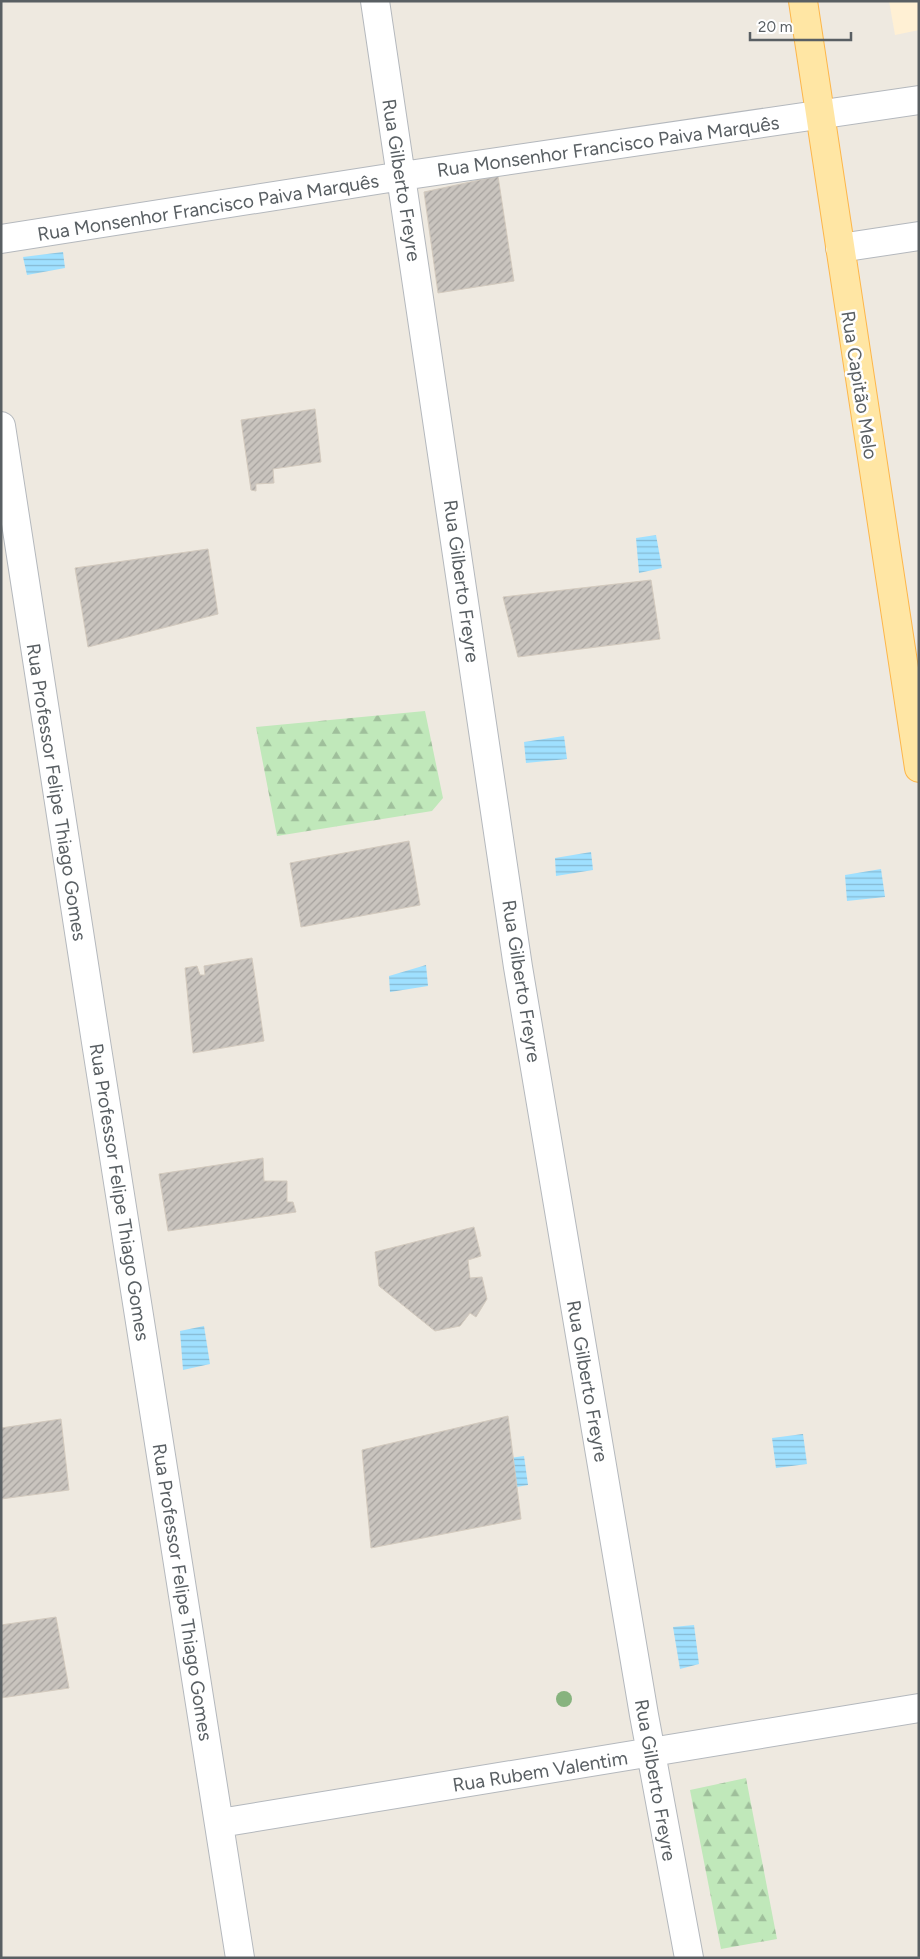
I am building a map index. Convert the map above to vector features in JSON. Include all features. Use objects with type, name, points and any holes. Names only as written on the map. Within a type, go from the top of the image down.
[{"type":"main road","name":"Rua Capitão Melo","points":[[803,1],[919,768]]},
{"type":"street","name":"Rua Gilberto Freyre","points":[[375,1],[518,967],[651,1753],[689,1958]]},
{"type":"street","name":"Rua Monsenhor Francisco Paiva Marquês","points":[[1,239],[402,176],[919,100]]},
{"type":"street","points":[[840,248],[919,236]]},
{"type":"street","name":"Rua Professor Felipe Thiago Gomes","points":[[1,426],[240,1958]]},
{"type":"street","name":"Rua Rubem Valentim","points":[[220,1823],[919,1708]]},
{"type":"shaded area","points":[[889,1],[919,1],[919,30],[895,35]]},
{"type":"green space","points":[[425,711],[443,798],[432,811],[277,836],[256,727]]},
{"type":"green space","points":[[746,1778],[777,1939],[721,1949],[690,1790]]},
{"type":"water","points":[[63,252],[65,268],[27,275],[23,257]]},
{"type":"water","points":[[656,535],[662,568],[639,573],[636,538]]},
{"type":"water","points":[[564,736],[567,759],[526,763],[524,742]]},
{"type":"water","points":[[591,852],[593,870],[556,876],[555,858]]},
{"type":"water","points":[[881,869],[885,897],[847,901],[845,875]]},
{"type":"water","points":[[426,965],[428,986],[390,992],[389,976]]},
{"type":"water","points":[[204,1326],[210,1364],[183,1370],[180,1331]]},
{"type":"water","points":[[803,1434],[807,1464],[776,1468],[772,1438]]},
{"type":"water","points":[[524,1456],[528,1485],[500,1490],[496,1460]]},
{"type":"water","points":[[694,1625],[699,1664],[680,1669],[673,1627]]},
{"type":"building","points":[[498,176],[514,281],[438,293],[424,192]]},
{"type":"building","points":[[315,409],[321,462],[273,469],[274,483],[256,484],[256,491],[251,490],[241,420]]},
{"type":"building","points":[[208,549],[218,614],[88,647],[75,568]]},
{"type":"building","points":[[651,580],[660,639],[518,657],[503,597]]},
{"type":"building","points":[[409,841],[420,905],[301,927],[290,863]]},
{"type":"building","points":[[252,958],[264,1041],[193,1053],[185,968],[197,966],[200,975],[205,975],[204,966]]},
{"type":"building","points":[[263,1158],[264,1181],[287,1181],[287,1202],[293,1202],[296,1212],[168,1231],[159,1174]]},
{"type":"building","points":[[474,1227],[481,1256],[468,1260],[470,1278],[482,1277],[487,1299],[476,1317],[470,1313],[460,1326],[435,1331],[379,1286],[375,1252]]},
{"type":"building","points":[[508,1416],[521,1519],[371,1548],[362,1450]]},
{"type":"building","points":[[61,1419],[69,1490],[1,1499],[1,1428]]},
{"type":"building","points":[[56,1617],[69,1688],[1,1698],[1,1625]]}]
